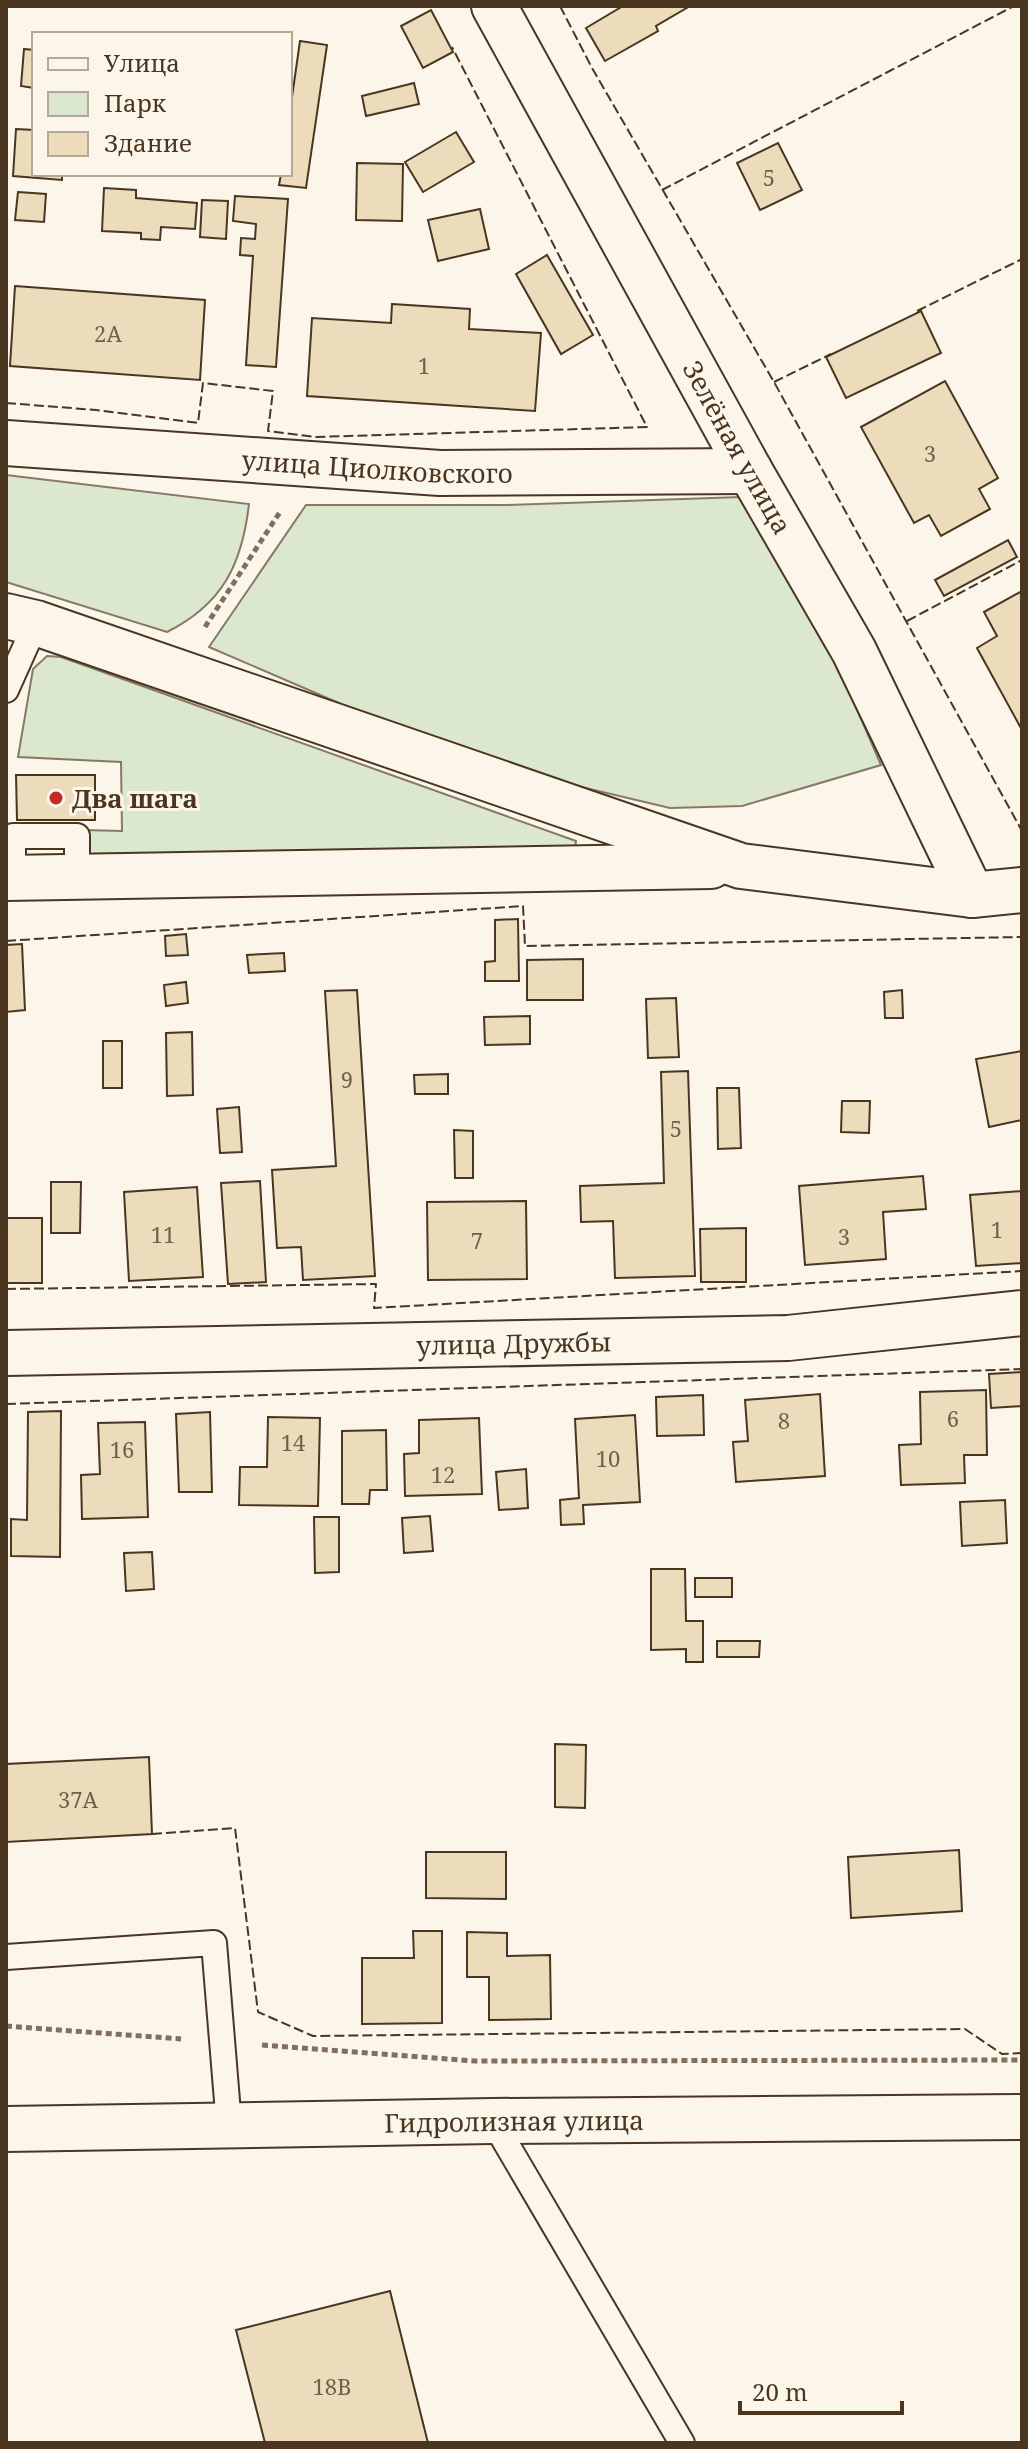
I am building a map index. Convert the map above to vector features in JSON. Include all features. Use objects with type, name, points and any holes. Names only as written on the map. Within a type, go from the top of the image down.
[{"type":"main road","name":"Зелёная улица","points":[[494,6],[750,471],[854,651],[972,895]]},
{"type":"main road","name":"улица Циолковского","points":[[6,443],[440,473],[750,471]]},
{"type":"main road","points":[[21,620],[741,866]]},
{"type":"main road","points":[[9,878],[741,866],[972,895],[1022,890]]},
{"type":"main road","name":"улица Дружбы","points":[[6,1353],[788,1338],[1022,1313]]},
{"type":"main road","name":"Гидролизная улица","points":[[6,2129],[1022,2117]]},
{"type":"lane","points":[[6,690],[21,620]]},
{"type":"lane","points":[[6,1957],[214,1943],[229,2125]]},
{"type":"lane","points":[[493,2121],[682,2443]]},
{"type":"path","points":[[175,672],[312,464]]},
{"type":"path","points":[[6,2026],[475,2061],[1022,2060]]},
{"type":"green space","points":[[6,475],[249,504],[246,526],[235,563],[216,595],[202,609],[167,632],[6,582]]},
{"type":"green space","points":[[741,497],[836,661],[881,765],[742,806],[670,808],[518,772],[406,732],[209,647],[306,505],[508,505]]},
{"type":"green space","points":[[47,656],[61,657],[576,841],[573,864],[83,865],[84,830],[122,831],[121,762],[18,757],[33,669]]},
{"type":"building","points":[[623,6],[690,6],[656,26],[658,31],[605,61],[586,28]]},
{"type":"building","points":[[431,10],[453,52],[423,68],[401,26]]},
{"type":"building","points":[[300,41],[327,45],[306,188],[279,185],[281,176],[292,176],[292,97]]},
{"type":"building","points":[[24,49],[32,50],[32,88],[21,86]]},
{"type":"building","points":[[414,83],[419,104],[366,116],[362,96]]},
{"type":"building","points":[[16,129],[32,130],[32,176],[62,176],[62,180],[13,176]]},
{"type":"building","points":[[456,132],[474,162],[423,192],[405,162]]},
{"type":"building","points":[[778,143],[802,190],[760,210],[737,163]]},
{"type":"building","points":[[357,163],[403,164],[402,221],[356,220]]},
{"type":"building","points":[[104,188],[136,190],[136,198],[197,203],[195,229],[161,227],[160,240],[141,239],[141,233],[102,231]]},
{"type":"building","points":[[18,192],[46,194],[44,222],[15,220]]},
{"type":"building","points":[[235,196],[288,199],[276,367],[246,365],[253,256],[240,255],[241,238],[255,239],[256,224],[233,221]]},
{"type":"building","points":[[202,200],[228,201],[226,239],[200,237]]},
{"type":"building","points":[[480,209],[489,249],[438,261],[428,220]]},
{"type":"building","points":[[547,255],[593,335],[561,354],[516,274]]},
{"type":"building","points":[[15,286],[205,300],[200,380],[10,366]]},
{"type":"building","points":[[392,304],[470,309],[469,329],[541,333],[535,411],[307,396],[312,318],[391,323]]},
{"type":"building","points":[[921,311],[941,353],[846,398],[826,357]]},
{"type":"building","points":[[945,381],[998,478],[979,489],[990,509],[941,536],[929,515],[914,523],[861,427]]},
{"type":"building","points":[[1008,540],[1017,557],[944,596],[935,580]]},
{"type":"building","points":[[1022,591],[1022,730],[977,648],[997,636],[984,612]]},
{"type":"building","name":"Два шага","points":[[16,775],[95,775],[95,820],[17,820]]},
{"type":"building","points":[[518,919],[519,981],[485,981],[485,962],[495,961],[495,920]]},
{"type":"building","points":[[186,934],[188,955],[166,956],[165,936]]},
{"type":"building","points":[[22,944],[25,1010],[6,1012],[6,945]]},
{"type":"building","points":[[284,953],[285,971],[249,973],[247,955]]},
{"type":"building","points":[[583,959],[583,1000],[527,1000],[527,960]]},
{"type":"building","points":[[186,982],[188,1003],[166,1006],[164,985]]},
{"type":"building","points":[[357,990],[375,1276],[303,1280],[301,1247],[277,1248],[272,1170],[336,1166],[325,991]]},
{"type":"building","points":[[902,990],[903,1018],[885,1018],[884,992]]},
{"type":"building","points":[[676,998],[679,1057],[648,1058],[646,999]]},
{"type":"building","points":[[530,1016],[530,1044],[485,1045],[484,1017]]},
{"type":"building","points":[[192,1032],[193,1095],[167,1096],[166,1033]]},
{"type":"building","points":[[103,1041],[122,1041],[122,1088],[103,1088]]},
{"type":"building","points":[[1022,1051],[1022,1120],[989,1127],[976,1059]]},
{"type":"building","points":[[688,1071],[695,1276],[615,1278],[613,1221],[581,1222],[580,1186],[664,1183],[661,1072]]},
{"type":"building","points":[[448,1074],[448,1094],[415,1094],[414,1075]]},
{"type":"building","points":[[717,1088],[739,1088],[741,1148],[718,1149]]},
{"type":"building","points":[[842,1101],[870,1101],[869,1133],[841,1132]]},
{"type":"building","points":[[239,1107],[242,1152],[220,1153],[217,1109]]},
{"type":"building","points":[[454,1130],[473,1131],[473,1178],[455,1178]]},
{"type":"building","points":[[923,1176],[926,1209],[883,1212],[886,1259],[805,1265],[799,1186]]},
{"type":"building","points":[[260,1181],[266,1282],[228,1284],[221,1183]]},
{"type":"building","points":[[51,1182],[81,1182],[80,1233],[51,1233]]},
{"type":"building","points":[[197,1187],[203,1277],[129,1281],[124,1192]]},
{"type":"building","points":[[1022,1191],[1022,1263],[976,1266],[970,1195]]},
{"type":"building","points":[[526,1201],[527,1279],[428,1280],[427,1202]]},
{"type":"building","points":[[6,1218],[42,1218],[42,1283],[6,1283]]},
{"type":"building","points":[[746,1228],[746,1282],[701,1282],[700,1229]]},
{"type":"building","points":[[1022,1372],[1022,1406],[991,1408],[989,1374]]},
{"type":"building","points":[[986,1390],[987,1455],[964,1455],[965,1483],[901,1485],[899,1445],[921,1444],[920,1392]]},
{"type":"building","points":[[820,1394],[825,1476],[736,1482],[733,1442],[748,1441],[745,1400]]},
{"type":"building","points":[[703,1395],[704,1435],[657,1436],[656,1397]]},
{"type":"building","points":[[61,1411],[60,1557],[11,1556],[11,1519],[27,1520],[28,1412]]},
{"type":"building","points":[[210,1412],[212,1492],[179,1492],[176,1414]]},
{"type":"building","points":[[635,1415],[640,1502],[583,1505],[584,1524],[561,1525],[560,1500],[579,1498],[575,1419]]},
{"type":"building","points":[[268,1417],[320,1418],[318,1506],[239,1505],[240,1467],[267,1467]]},
{"type":"building","points":[[479,1418],[482,1494],[405,1496],[404,1454],[419,1453],[419,1420]]},
{"type":"building","points":[[145,1422],[148,1517],[82,1519],[81,1475],[100,1474],[98,1423]]},
{"type":"building","points":[[386,1430],[387,1490],[370,1490],[369,1504],[342,1504],[342,1431]]},
{"type":"building","points":[[526,1469],[528,1508],[499,1510],[496,1472]]},
{"type":"building","points":[[1005,1500],[1007,1543],[962,1546],[960,1502]]},
{"type":"building","points":[[430,1516],[433,1551],[404,1553],[402,1518]]},
{"type":"building","points":[[314,1517],[339,1517],[339,1572],[315,1573]]},
{"type":"building","points":[[152,1552],[154,1589],[126,1591],[124,1553]]},
{"type":"building","points":[[651,1569],[685,1569],[686,1621],[703,1621],[703,1662],[686,1662],[686,1649],[651,1650]]},
{"type":"building","points":[[695,1578],[732,1578],[732,1597],[695,1597]]},
{"type":"building","points":[[717,1641],[760,1641],[759,1657],[717,1657]]},
{"type":"building","points":[[555,1744],[586,1745],[585,1808],[555,1807]]},
{"type":"building","points":[[149,1757],[152,1834],[6,1842],[6,1764]]},
{"type":"building","points":[[959,1850],[962,1911],[851,1918],[848,1857]]},
{"type":"building","points":[[426,1852],[506,1852],[506,1899],[426,1898]]},
{"type":"building","points":[[413,1931],[442,1931],[442,2023],[362,2024],[362,1958],[414,1958]]},
{"type":"building","points":[[467,1932],[507,1933],[507,1956],[550,1955],[551,2019],[489,2020],[489,1977],[467,1977]]},
{"type":"building","points":[[390,2291],[428,2443],[265,2443],[236,2330]]},
{"type":"fence","points":[[560,6],[592,68],[774,382],[1022,831]]},
{"type":"fence","points":[[662,190],[1014,6]]},
{"type":"fence","points":[[6,403],[198,423],[203,383],[273,391],[268,431],[316,437],[647,427],[452,47]]},
{"type":"fence","points":[[917,311],[1022,259]]},
{"type":"fence","points":[[774,382],[831,354]]},
{"type":"fence","points":[[6,380],[6,389]]},
{"type":"fence","points":[[907,621],[1022,560]]},
{"type":"fence","points":[[6,941],[523,906],[525,946],[1022,937]]},
{"type":"fence","points":[[6,1289],[376,1284],[374,1308],[1022,1271]]},
{"type":"fence","points":[[6,1404],[1022,1369]]},
{"type":"fence","points":[[152,1834],[235,1828],[258,2012],[313,2036],[965,2029],[1002,2054],[1022,2053]]},
{"type":"place","name":"Два шага","points":[[56,798]]}]
